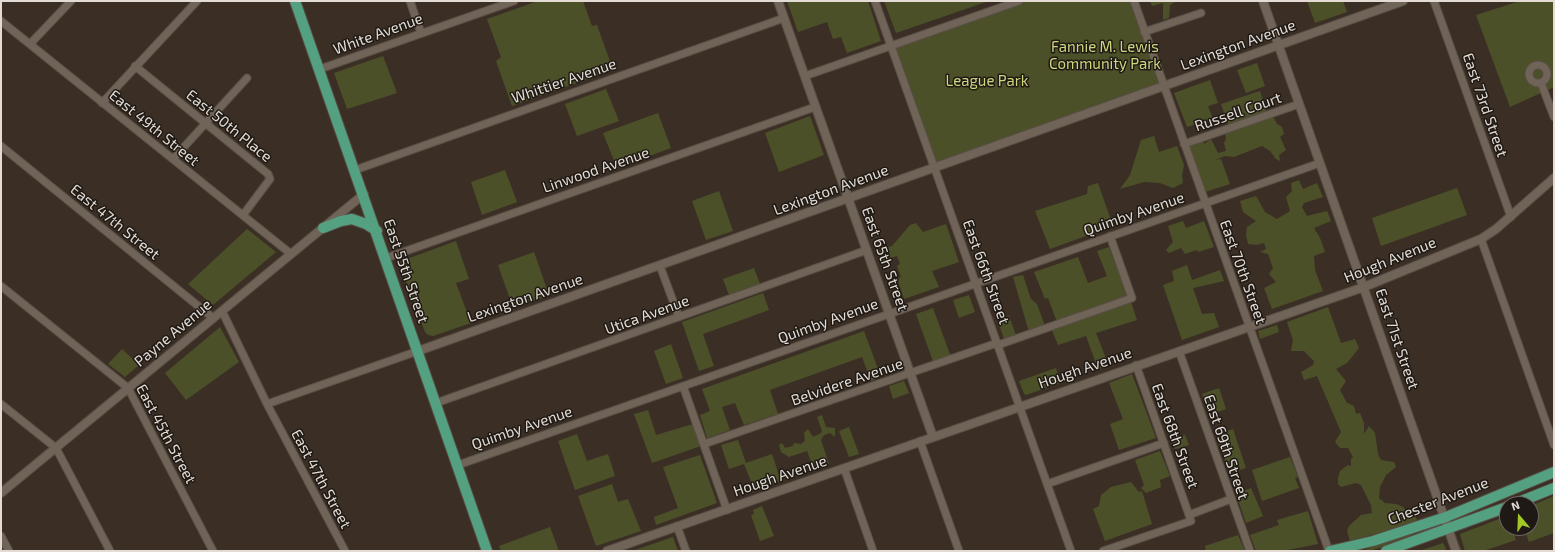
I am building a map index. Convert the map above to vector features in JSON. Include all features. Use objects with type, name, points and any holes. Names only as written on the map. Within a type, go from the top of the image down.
[{"type":"main road","name":"East 55th Street","points":[[295,1],[377,231],[487,551]]},
{"type":"main road","points":[[323,228],[341,221],[352,219],[366,224],[377,231]]},
{"type":"main road","name":"Chester Avenue","points":[[1330,551],[1366,543],[1444,518],[1554,472]]},
{"type":"main road","points":[[1534,496],[1554,488]]},
{"type":"main road","name":"Chester Avenue","points":[[1386,551],[1499,510]]},
{"type":"street","points":[[30,44],[71,1]]},
{"type":"street","points":[[102,103],[197,1]]},
{"type":"street","points":[[410,1],[421,32]]},
{"type":"street","name":"White Avenue","points":[[320,69],[498,4],[514,1]]},
{"type":"street","name":"East 65th Street","points":[[778,1],[933,437]]},
{"type":"street","name":"East 66th Street","points":[[875,1],[1071,551]]},
{"type":"street","points":[[805,76],[1019,1]]},
{"type":"street","name":"East 70th Street","points":[[1134,1],[1330,551]]},
{"type":"street","name":"East 71st Street","points":[[1263,1],[1456,551]]},
{"type":"street","name":"Lexington Avenue","points":[[268,404],[1403,1]]},
{"type":"street","name":"East 73rd Street","points":[[1434,1],[1511,217]]},
{"type":"street","points":[[1144,32],[1201,13]]},
{"type":"street","name":"Whittier Avenue","points":[[354,170],[784,18]]},
{"type":"street","name":"East 49th Street","points":[[1,21],[291,254]]},
{"type":"street","name":"East 50th Place","points":[[135,66],[268,174],[270,179],[243,215]]},
{"type":"street","points":[[173,159],[247,78]]},
{"type":"street","points":[[1541,83],[1554,117]]},
{"type":"street","name":"Russell Court","points":[[1184,144],[1299,104]]},
{"type":"street","name":"Linwood Avenue","points":[[386,258],[815,106]]},
{"type":"street","name":"East 47th Street","points":[[1,146],[213,318]]},
{"type":"street","name":"Quimby Avenue","points":[[458,464],[1320,163]]},
{"type":"street","name":"Hough Avenue","points":[[607,551],[1136,365],[1364,287],[1481,239],[1511,217],[1554,178]]},
{"type":"street","name":"Payne Avenue","points":[[1,493],[364,194]]},
{"type":"street","name":"Belvidere Avenue","points":[[704,444],[1132,298],[1110,236]]},
{"type":"street","points":[[1481,239],[1554,445]]},
{"type":"street","name":"Utica Avenue","points":[[436,403],[867,250]]},
{"type":"street","points":[[660,266],[679,317]]},
{"type":"street","name":"East 45th Street","points":[[1,286],[128,388],[213,551]]},
{"type":"street","name":"East 47th Street","points":[[222,311],[268,404],[345,551]]},
{"type":"street","name":"East 69th Street","points":[[1179,351],[1250,551]]},
{"type":"street","name":"East 68th Street","points":[[1136,365],[1189,515]]},
{"type":"street","points":[[683,386],[727,510]]},
{"type":"street","points":[[1,404],[56,448],[110,551]]},
{"type":"street","points":[[920,441],[959,551]]},
{"type":"street","points":[[1047,484],[1164,443]]},
{"type":"street","points":[[844,468],[873,551]]},
{"type":"street","points":[[1103,551],[1190,521],[1189,515],[1231,499]]},
{"type":"street","points":[[677,526],[686,551]]},
{"type":"street","points":[[1,536],[9,551]]},
{"type":"green space","points":[[538,1],[583,1],[592,26],[597,25],[613,70],[512,106],[496,61],[501,57],[487,19]]},
{"type":"green space","points":[[787,1],[868,1],[881,41],[847,53],[841,37],[833,39],[827,22],[798,32]]},
{"type":"green space","points":[[884,1],[985,1],[986,2],[896,33]]},
{"type":"green space","name":"League Park","points":[[1018,1],[1134,1],[1164,86],[935,168],[891,46]]},
{"type":"green space","points":[[1150,1],[1177,1],[1170,5],[1169,18],[1163,20],[1163,3],[1152,6]]},
{"type":"green space","points":[[1307,1],[1343,1],[1347,12],[1315,23]]},
{"type":"green space","points":[[1520,1],[1553,1],[1554,87],[1510,107],[1476,15]]},
{"type":"green space","points":[[383,56],[397,93],[347,109],[334,73]]},
{"type":"green space","points":[[1257,63],[1265,86],[1246,93],[1237,70]]},
{"type":"green space","points":[[1210,80],[1218,103],[1208,106],[1213,119],[1187,127],[1174,93]]},
{"type":"green space","points":[[606,89],[619,121],[577,136],[565,104]]},
{"type":"green space","points":[[1260,91],[1267,114],[1229,127],[1221,104]]},
{"type":"green space","points":[[658,113],[671,148],[617,168],[603,133]]},
{"type":"green space","points":[[810,116],[824,155],[779,172],[765,133]]},
{"type":"green space","points":[[1273,116],[1277,124],[1282,127],[1284,134],[1280,137],[1286,150],[1279,155],[1280,161],[1276,159],[1270,151],[1262,146],[1234,157],[1225,156],[1215,160],[1221,159],[1230,184],[1205,192],[1187,146],[1203,140],[1204,144],[1211,139],[1218,153],[1226,151],[1224,143],[1226,139],[1225,133]]},
{"type":"green space","points":[[1154,136],[1159,152],[1177,146],[1184,165],[1182,175],[1183,183],[1173,188],[1160,183],[1144,182],[1120,189],[1130,175],[1141,140]]},
{"type":"green space","points":[[505,170],[517,202],[482,215],[471,182]]},
{"type":"green space","points":[[1299,180],[1303,189],[1317,183],[1323,197],[1304,203],[1302,207],[1307,216],[1327,211],[1331,221],[1314,228],[1320,238],[1325,252],[1314,256],[1315,270],[1323,291],[1272,309],[1264,288],[1276,282],[1269,274],[1273,268],[1268,254],[1260,252],[1266,249],[1264,243],[1257,245],[1248,244],[1246,235],[1247,227],[1256,221],[1243,212],[1240,201],[1256,196],[1265,212],[1277,219],[1290,211],[1286,197],[1292,191],[1291,183]]},
{"type":"green space","points":[[1098,183],[1113,226],[1050,249],[1035,211],[1087,194],[1088,186]]},
{"type":"green space","points":[[1457,188],[1467,215],[1381,246],[1372,218]]},
{"type":"green space","points":[[719,191],[733,231],[706,240],[692,201]]},
{"type":"green space","points":[[1183,221],[1186,228],[1204,221],[1214,247],[1185,254],[1181,248],[1169,253],[1166,250],[1173,242],[1168,226]]},
{"type":"green space","points":[[916,223],[923,232],[946,224],[959,262],[932,271],[939,287],[904,299],[897,278],[901,277],[897,266],[900,264],[897,256],[881,261],[878,251],[892,246],[910,225]]},
{"type":"green space","points":[[247,229],[276,252],[213,305],[188,284]]},
{"type":"green space","points":[[456,241],[469,279],[456,283],[471,323],[433,336],[428,335],[425,332],[399,262]]},
{"type":"green space","points":[[1109,247],[1128,297],[1057,322],[1048,298],[1045,299],[1034,272],[1078,257],[1088,283],[1107,276],[1097,251]]},
{"type":"green space","points":[[534,252],[549,295],[513,308],[498,265]]},
{"type":"green space","points":[[1187,265],[1192,280],[1220,270],[1224,281],[1193,288],[1202,314],[1214,313],[1219,327],[1182,340],[1163,285],[1174,281],[1172,271]]},
{"type":"green space","points":[[754,268],[760,284],[729,295],[723,279]]},
{"type":"green space","points":[[1023,275],[1031,299],[1037,304],[1045,326],[1029,332],[1013,277]]},
{"type":"green space","points":[[763,293],[769,310],[703,334],[714,366],[699,371],[682,322]]},
{"type":"green space","points":[[969,295],[975,312],[959,318],[953,300]]},
{"type":"green space","points":[[1131,302],[1137,320],[1096,333],[1109,366],[1098,369],[1086,336],[1058,345],[1051,328]]},
{"type":"green space","points":[[1328,307],[1341,343],[1355,339],[1359,348],[1347,363],[1336,369],[1346,381],[1340,390],[1347,403],[1354,406],[1356,414],[1360,413],[1364,423],[1364,434],[1369,426],[1375,433],[1378,454],[1381,460],[1394,462],[1396,467],[1386,475],[1380,487],[1379,498],[1385,503],[1396,504],[1403,507],[1407,512],[1413,511],[1417,520],[1414,523],[1350,541],[1347,531],[1349,526],[1361,515],[1372,513],[1371,505],[1361,485],[1356,483],[1341,487],[1338,484],[1340,471],[1348,465],[1351,466],[1351,459],[1353,457],[1348,448],[1340,448],[1335,442],[1341,432],[1317,376],[1304,380],[1301,372],[1313,365],[1314,361],[1304,351],[1291,351],[1293,340],[1287,322]]},
{"type":"green space","points":[[933,308],[951,357],[934,364],[916,314]]},
{"type":"green space","points":[[1009,316],[1016,335],[1004,339],[997,319]]},
{"type":"green space","points":[[1277,325],[1279,332],[1260,339],[1258,331]]},
{"type":"green space","points":[[220,327],[239,362],[186,400],[165,373]]},
{"type":"green space","points":[[864,331],[881,377],[871,381],[862,357],[770,390],[778,414],[744,425],[735,403],[722,407],[730,430],[707,438],[700,415],[710,411],[702,389]]},
{"type":"green space","points":[[671,344],[683,378],[666,384],[654,351]]},
{"type":"green space","points":[[122,349],[139,365],[125,377],[108,364]]},
{"type":"green space","points":[[1056,368],[1060,383],[1026,395],[1024,394],[1019,381]]},
{"type":"green space","points":[[1132,374],[1156,438],[1119,450],[1110,424],[1123,419],[1109,383]]},
{"type":"green space","points":[[904,381],[909,393],[893,399],[889,386]]},
{"type":"green space","points":[[1219,388],[1226,409],[1209,415],[1202,394]]},
{"type":"green space","points":[[648,410],[656,435],[693,424],[701,446],[652,463],[634,414]]},
{"type":"green space","points":[[822,415],[826,427],[835,428],[835,437],[830,433],[824,435],[821,440],[829,464],[814,470],[807,451],[789,457],[781,452],[779,445],[782,443],[785,448],[793,446],[794,443],[801,444],[805,441],[804,433],[808,429],[813,437],[821,433],[822,431],[817,417]]},
{"type":"green space","points":[[849,427],[859,454],[849,457],[839,431]]},
{"type":"green space","points":[[1233,429],[1246,468],[1230,473],[1216,435]]},
{"type":"green space","points":[[577,434],[587,461],[608,454],[615,476],[575,490],[558,441]]},
{"type":"green space","points":[[1185,435],[1189,445],[1175,449],[1171,440]]},
{"type":"green space","points":[[738,440],[746,463],[772,454],[781,481],[755,491],[744,464],[729,469],[721,445]]},
{"type":"green space","points":[[1160,451],[1170,476],[1160,480],[1161,487],[1146,493],[1141,488],[1144,485],[1135,460]]},
{"type":"green space","points":[[700,455],[717,503],[656,525],[654,517],[678,508],[663,467]]},
{"type":"green space","points":[[1290,457],[1298,477],[1295,478],[1299,488],[1262,501],[1252,470]]},
{"type":"green space","points":[[1131,482],[1139,492],[1142,491],[1152,524],[1105,541],[1093,509],[1099,506],[1101,495],[1111,487]]},
{"type":"green space","points":[[612,484],[618,502],[628,499],[641,531],[596,546],[578,496]]},
{"type":"green space","points":[[1251,488],[1263,516],[1246,523],[1236,494]]},
{"type":"green space","points":[[1554,496],[1554,533],[1529,542],[1527,536],[1539,536],[1539,503]]},
{"type":"green space","points":[[762,506],[774,536],[760,541],[751,515],[754,514],[753,510]]},
{"type":"green space","points":[[1308,511],[1318,544],[1283,551],[1256,551],[1250,535],[1279,525],[1277,520]]},
{"type":"green space","points":[[1499,519],[1499,536],[1515,536],[1516,540],[1483,551],[1465,551],[1460,534]]},
{"type":"green space","points":[[550,527],[559,551],[501,551],[499,546]]},
{"type":"green space","points":[[1421,530],[1399,542],[1369,551],[1363,551],[1378,544]]},
{"type":"green space","points":[[1238,535],[1245,551],[1206,551],[1205,546]]},
{"type":"green space","points":[[673,537],[678,551],[635,551],[635,550]]},
{"type":"green space","points":[[1443,543],[1447,551],[1419,551]]},
{"type":"park label","name":"Fannie M. Lewis Community Park","points":[[1105,56]]}]
